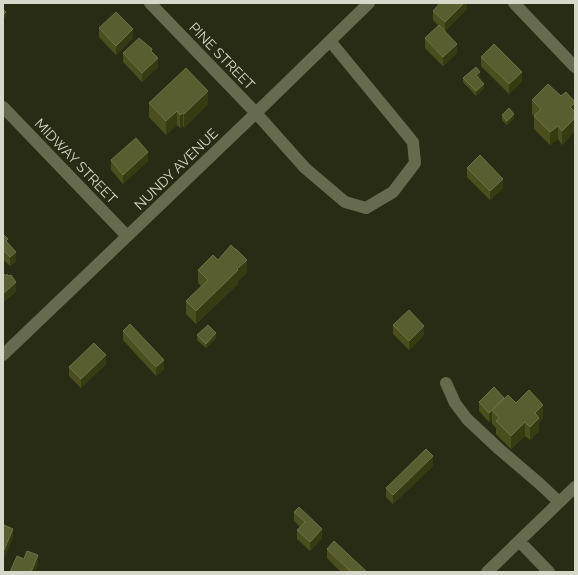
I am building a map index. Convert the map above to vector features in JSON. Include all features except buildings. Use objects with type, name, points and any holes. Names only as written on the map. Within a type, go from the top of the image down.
[{"type":"street","name":"PINE STREET","points":[[150,3],[256,113],[305,168],[345,202],[366,208],[393,192],[415,163],[413,142],[330,41]]},
{"type":"street","name":"NUNDY AVENUE","points":[[3,355],[369,3]]},
{"type":"street","points":[[514,3],[575,67]]},
{"type":"street","name":"MIDWAY STREET","points":[[3,107],[127,236]]},
{"type":"street","points":[[446,383],[455,403],[467,419],[559,502]]},
{"type":"street","points":[[486,572],[575,487]]},
{"type":"street","points":[[519,540],[549,572]]}]
